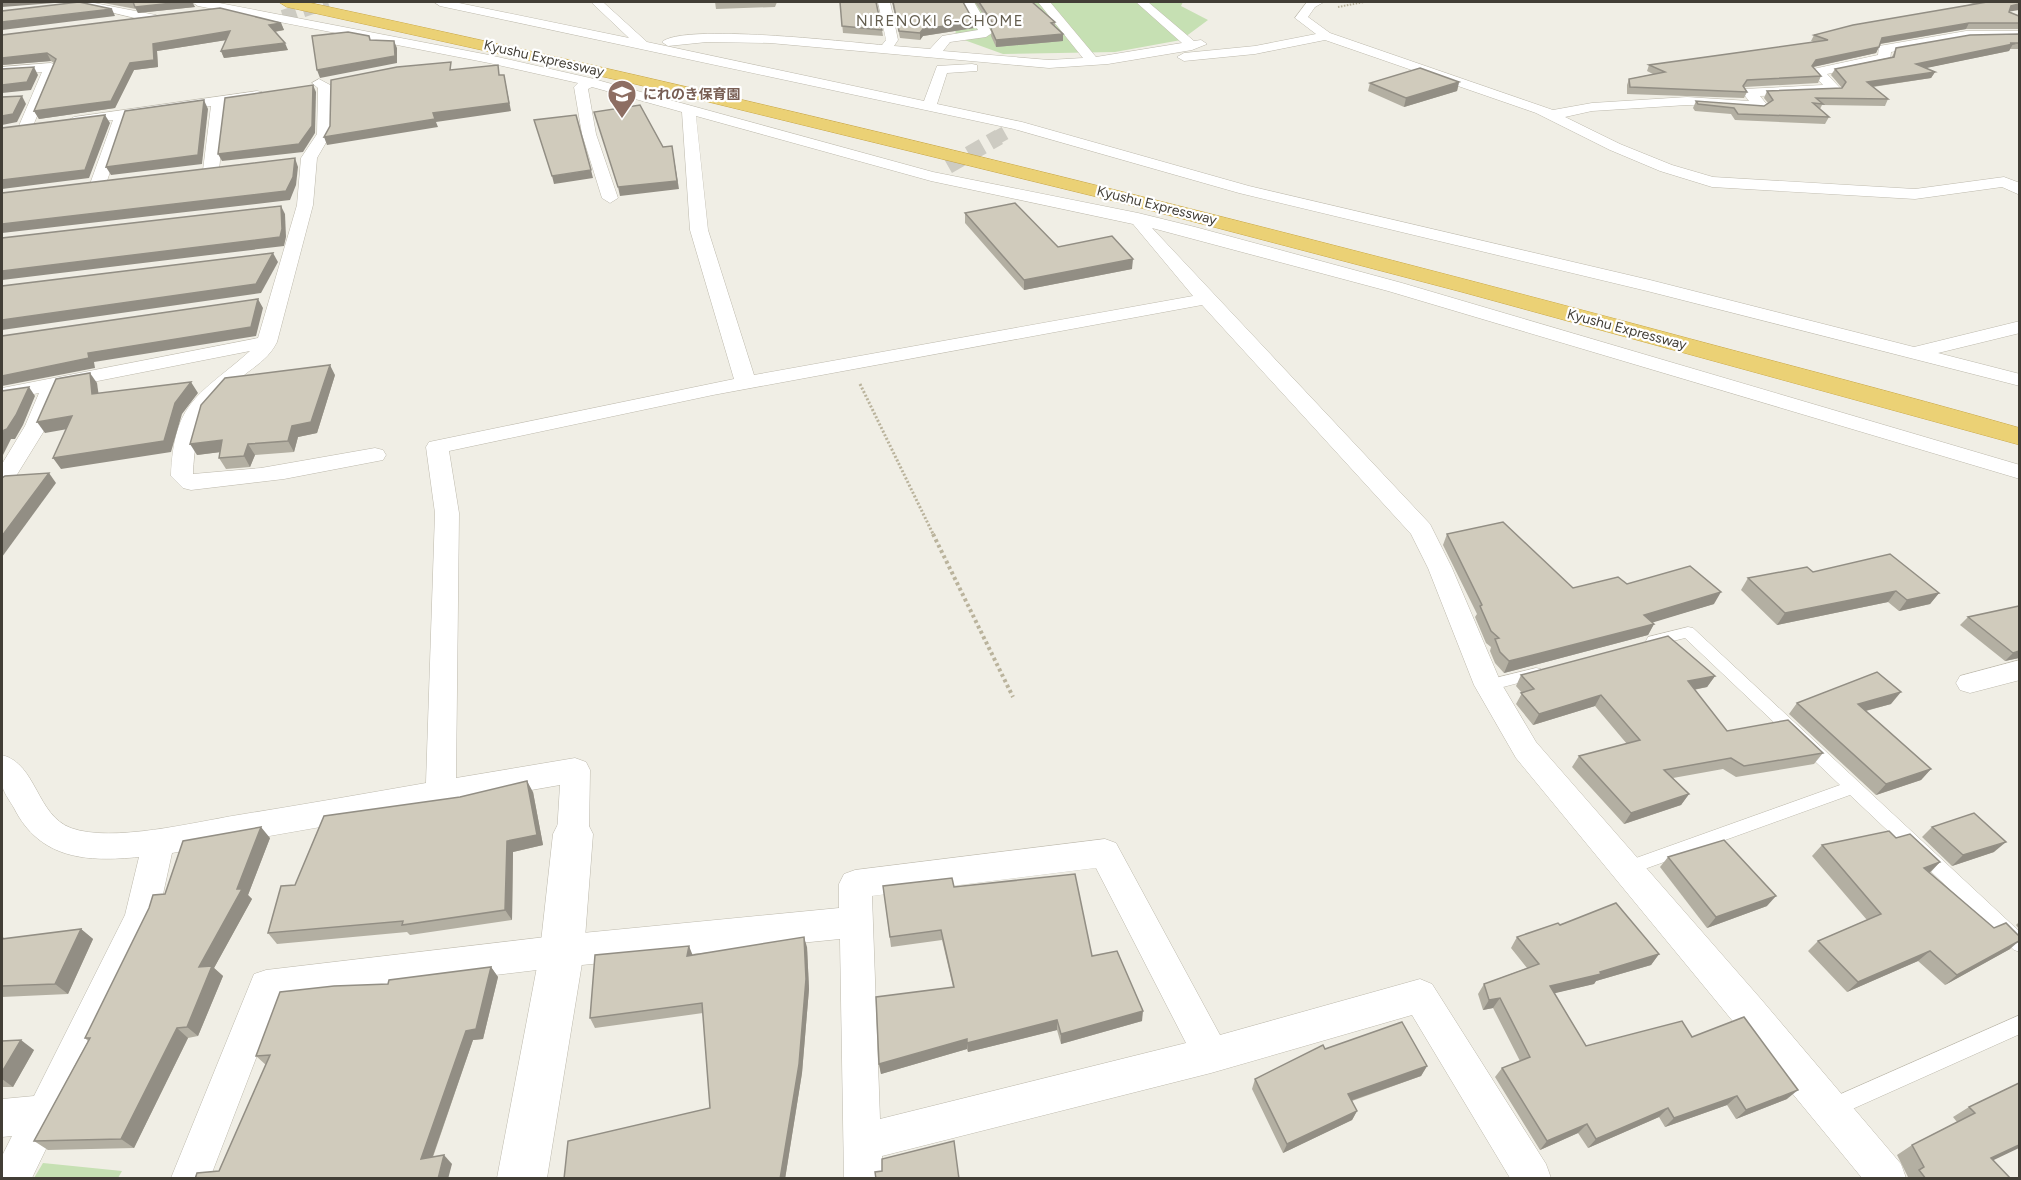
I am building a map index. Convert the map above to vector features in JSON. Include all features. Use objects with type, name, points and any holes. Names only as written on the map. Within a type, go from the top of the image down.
[{"type":"highway","name":"Kyushu Expressway","points":[[287,2],[644,80],[1054,179],[1429,275],[2019,437]]},
{"type":"highway","name":"Kyushu Expressway","points":[[344,2],[745,89],[1080,168],[1298,222],[1973,402]]},
{"type":"street","points":[[440,2],[929,106],[1245,190],[2019,380]]},
{"type":"street","points":[[597,2],[648,46],[689,40],[750,38],[1021,64],[1093,61],[1197,45],[1142,2]]},
{"type":"street","points":[[884,2],[892,40],[884,51]]},
{"type":"street","points":[[932,55],[946,39],[986,33],[968,2]]},
{"type":"street","points":[[1044,2],[1053,16],[1093,61]]},
{"type":"street","points":[[1318,2],[1311,4],[1301,18],[1326,36],[1551,115],[1615,147],[1666,168],[1712,182],[1915,194],[2004,182],[2019,190]]},
{"type":"street","points":[[60,7],[78,3],[161,19],[112,24]]},
{"type":"street","points":[[198,7],[229,8],[489,59],[590,82],[931,176],[1138,218],[1395,287],[2019,472]]},
{"type":"street","points":[[1551,115],[1592,107],[1638,106],[1687,100],[1761,106],[1749,92],[1834,89],[1818,72],[1885,58],[1884,49],[1966,35],[2019,35]]},
{"type":"street","points":[[929,106],[942,69],[945,68],[1036,72],[1103,69],[1196,55],[1255,50],[1326,36]]},
{"type":"street","points":[[446,65],[489,59]]},
{"type":"street","points":[[2,71],[51,68],[38,96],[18,129],[270,93]]},
{"type":"street","points":[[341,79],[314,84],[324,86],[324,134],[309,158],[305,206],[267,342],[255,357],[209,392],[197,406],[182,441],[182,476],[191,483],[214,481],[295,471],[375,455]]},
{"type":"street","points":[[590,82],[581,87],[582,106],[610,198]]},
{"type":"street","points":[[20,98],[38,96]]},
{"type":"street","points":[[219,101],[205,171],[232,167]]},
{"type":"street","points":[[693,111],[688,114],[699,230],[746,383]]},
{"type":"street","points":[[120,181],[93,185],[122,115]]},
{"type":"street","points":[[287,160],[309,158]]},
{"type":"street","points":[[931,176],[948,166]]},
{"type":"street","points":[[281,208],[305,206]]},
{"type":"street","points":[[1138,218],[1144,230],[1206,300],[1421,530],[1440,568],[1488,685],[1526,750],[1628,868],[1887,1179]]},
{"type":"street","points":[[273,255],[294,252]]},
{"type":"street","points":[[257,301],[280,298]]},
{"type":"street","points":[[441,795],[447,513],[437,447],[746,383],[1206,300]]},
{"type":"street","points":[[1916,353],[2019,327]]},
{"type":"street","points":[[2,394],[267,342]]},
{"type":"street","points":[[2,481],[36,426],[53,385]]},
{"type":"street","points":[[1970,683],[2019,670]]},
{"type":"street","points":[[2,767],[14,777],[37,821],[63,839],[96,847],[159,842],[575,770],[573,834],[562,951],[522,1179]]},
{"type":"street","points":[[11,1179],[141,917],[159,842]]},
{"type":"street","points":[[863,1179],[855,884],[1105,853],[1212,1055]]},
{"type":"street","points":[[191,1179],[266,986],[562,951],[855,922]]},
{"type":"street","points":[[863,1142],[1212,1055],[1420,996],[1532,1179]]},
{"type":"street","points":[[2,1118],[45,1114]]},
{"type":"lane","points":[[1633,647],[1688,632],[2019,944]]},
{"type":"lane","points":[[1488,685],[1555,668]]},
{"type":"lane","points":[[1628,868],[1853,787]]},
{"type":"lane","points":[[1829,1109],[2019,1024]]},
{"type":"path","points":[[850,364],[1013,697]]},
{"type":"green space","points":[[962,2],[1183,2],[1181,6],[1208,20],[1181,40],[1115,52],[1003,54],[956,37],[954,15]]},
{"type":"green space","points":[[43,1163],[122,1171],[118,1178],[34,1178]]},
{"type":"building","points":[[79,2],[112,9],[2,22],[2,11]]},
{"type":"building","points":[[133,2],[182,2],[135,7]]},
{"type":"building","points":[[840,2],[876,2],[882,30],[842,26]]},
{"type":"building","points":[[893,2],[963,2],[974,22],[923,29],[920,33],[899,31]]},
{"type":"building","points":[[979,2],[1032,2],[1055,22],[1051,23],[1063,34],[996,40],[991,29],[994,25]]},
{"type":"building","points":[[1987,2],[2019,2],[2011,6],[2009,12],[2019,16],[2019,23],[1969,23],[1882,38],[1879,47],[1816,60],[1812,66],[1821,76],[1747,80],[1743,86],[1747,92],[1630,87],[1629,79],[1665,72],[1649,65],[1828,40],[1814,35],[1853,25]]},
{"type":"building","points":[[220,8],[281,23],[269,25],[285,43],[221,51],[230,31],[153,44],[154,60],[130,63],[111,101],[34,111],[56,59],[47,53],[2,58],[2,35]]},
{"type":"building","points":[[348,32],[369,36],[370,40],[394,41],[395,56],[317,70],[312,36]]},
{"type":"building","points":[[2019,34],[2019,43],[1916,64],[1935,72],[1867,82],[1888,99],[1816,98],[1823,104],[1813,103],[1829,117],[1738,114],[1734,108],[1698,104],[1696,101],[1764,106],[1773,100],[1767,91],[1842,88],[1846,82],[1835,69],[1894,57],[1896,48],[1970,35]]},
{"type":"building","points":[[451,62],[450,70],[498,65],[499,75],[504,75],[509,103],[433,113],[435,119],[324,137],[330,126],[331,80],[397,67]]},
{"type":"building","points":[[34,67],[27,82],[2,85],[2,69]]},
{"type":"building","points":[[1420,68],[1459,82],[1406,98],[1370,83]]},
{"type":"building","points":[[313,85],[312,126],[299,144],[218,154],[225,98]]},
{"type":"building","points":[[22,96],[13,114],[2,116],[2,97]]},
{"type":"building","points":[[204,100],[198,155],[106,167],[125,111]]},
{"type":"building","points":[[640,105],[663,147],[672,146],[677,181],[618,187],[594,112]]},
{"type":"building","points":[[105,115],[85,170],[2,180],[2,128]]},
{"type":"building","points":[[576,115],[591,170],[552,176],[534,120]]},
{"type":"building","points":[[295,158],[293,177],[286,191],[2,224],[2,193]]},
{"type":"building","points":[[1015,203],[1058,247],[1112,236],[1133,259],[1024,280],[965,213]]},
{"type":"building","points":[[281,206],[280,237],[2,271],[2,238]]},
{"type":"building","points":[[273,253],[256,284],[2,320],[2,286]]},
{"type":"building","points":[[258,299],[251,327],[88,353],[89,358],[2,376],[2,336]]},
{"type":"building","points":[[330,365],[311,422],[292,426],[288,441],[248,444],[244,456],[219,458],[222,440],[190,444],[201,405],[225,378]]},
{"type":"building","points":[[90,373],[92,394],[191,382],[175,403],[164,441],[53,458],[72,416],[37,422],[56,379]]},
{"type":"building","points":[[29,387],[16,415],[2,434],[2,391]]},
{"type":"building","points":[[49,473],[2,536],[2,478]]},
{"type":"building","points":[[1503,522],[1573,588],[1618,577],[1627,584],[1690,566],[1721,592],[1644,615],[1654,624],[1509,661],[1500,652],[1495,639],[1499,638],[1491,631],[1480,606],[1482,605],[1447,534]]},
{"type":"building","points":[[1890,554],[1939,593],[1907,600],[1896,591],[1785,613],[1748,578],[1807,567],[1813,572]]},
{"type":"building","points":[[2019,606],[2019,651],[2013,653],[1968,617]]},
{"type":"building","points":[[1668,636],[1715,676],[1688,681],[1727,731],[1788,720],[1823,753],[1744,766],[1731,758],[1664,770],[1689,794],[1631,813],[1579,756],[1640,740],[1601,695],[1539,714],[1521,693],[1534,689],[1521,675]]},
{"type":"building","points":[[1877,672],[1901,692],[1858,704],[1931,769],[1886,784],[1797,703]]},
{"type":"building","points":[[527,781],[537,835],[507,841],[505,910],[402,925],[403,921],[268,933],[281,886],[295,885],[324,816],[460,797]]},
{"type":"building","points":[[1974,813],[2006,842],[1963,855],[1932,827]]},
{"type":"building","points":[[261,827],[237,889],[242,889],[199,967],[212,966],[187,1027],[177,1028],[121,1139],[34,1141],[90,1038],[85,1038],[149,908],[153,895],[165,894],[183,841]]},
{"type":"building","points":[[1889,831],[1896,838],[1910,834],[1940,862],[1924,868],[1994,928],[2006,923],[2019,936],[2019,941],[1957,975],[1930,951],[1858,982],[1818,941],[1881,914],[1822,845]]},
{"type":"building","points":[[1724,840],[1776,896],[1716,917],[1668,857]]},
{"type":"building","points":[[1075,874],[1092,956],[1117,951],[1143,1011],[1061,1034],[1057,1020],[967,1043],[967,1039],[879,1064],[876,997],[954,987],[941,930],[890,937],[883,886],[952,878],[954,887]]},
{"type":"building","points":[[1616,903],[1659,954],[1600,972],[1601,974],[1550,986],[1586,1046],[1682,1021],[1692,1037],[1744,1017],[1798,1090],[1746,1110],[1737,1096],[1674,1118],[1668,1108],[1596,1139],[1587,1124],[1547,1141],[1502,1068],[1530,1057],[1500,998],[1489,1000],[1484,984],[1539,964],[1517,937],[1558,923],[1560,925]]},
{"type":"building","points":[[81,929],[55,984],[2,986],[2,939]]},
{"type":"building","points":[[804,937],[806,979],[799,1064],[780,1179],[564,1179],[568,1141],[710,1108],[702,1003],[590,1018],[595,955],[689,946],[687,956]]},
{"type":"building","points":[[491,967],[476,1029],[466,1031],[421,1159],[444,1155],[438,1179],[195,1179],[197,1173],[219,1171],[270,1055],[256,1056],[280,992],[334,986],[388,984],[389,980]]},
{"type":"building","points":[[1402,1022],[1427,1066],[1348,1094],[1357,1111],[1287,1144],[1255,1079],[1323,1045],[1325,1049]]},
{"type":"building","points":[[21,1040],[2,1072],[2,1041]]},
{"type":"building","points":[[2019,1083],[2019,1145],[1991,1158],[2011,1179],[1926,1179],[1919,1170],[1924,1167],[1912,1145],[1975,1113],[1969,1107]]},
{"type":"building","points":[[954,1141],[959,1179],[876,1179],[875,1172],[882,1171],[882,1159]]},
{"type":"tunnel","points":[[283,17],[328,2]]},
{"type":"tunnel","points":[[996,138],[1005,133]]},
{"type":"tunnel","points":[[948,166],[999,137]]},
{"type":"place","name":"にれのき保育園","points":[[622,120]]},
{"type":"district","name":"NIRENOKI 6-CHOME","points":[[940,21]]}]
